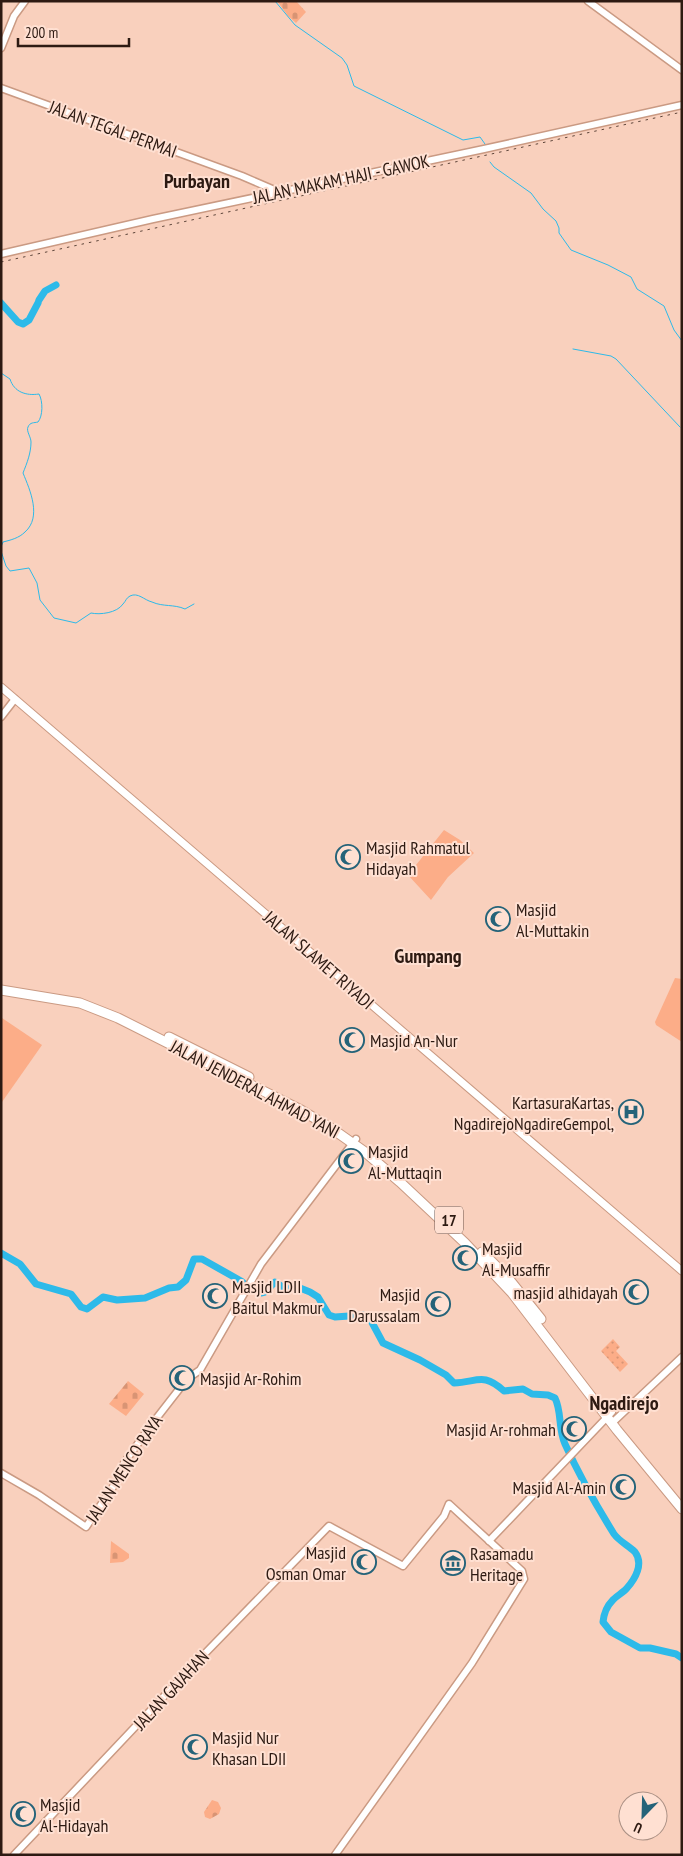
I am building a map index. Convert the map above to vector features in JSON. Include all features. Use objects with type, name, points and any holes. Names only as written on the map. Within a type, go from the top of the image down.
[{"type":"highway","name":"JALAN JENDERAL AHMAD YANI","points":[[1,984],[67,994],[113,1010],[278,1092],[328,1120],[354,1140],[493,1272],[545,1334],[682,1508]]},
{"type":"highway","name":"JALAN JENDERAL AHMAD YANI","points":[[1,990],[80,1003],[113,1016],[301,1110],[354,1140]]},
{"type":"highway","name":"JALAN JENDERAL AHMAD YANI","points":[[612,1418],[682,1501]]},
{"type":"main road","name":"JALAN SLAMET RIYADI","points":[[1,687],[682,1271]]},
{"type":"street","points":[[1,48],[14,16],[25,1]]},
{"type":"street","points":[[588,1],[682,70]]},
{"type":"street","name":"JALAN TEGAL PERMAI","points":[[1,88],[242,176],[280,192]]},
{"type":"street","name":"JALAN MAKAM HAJI - GAWOK","points":[[1,254],[169,215],[487,149],[682,105]]},
{"type":"street","points":[[1,718],[15,700]]},
{"type":"street","name":"JALAN MENCO RAYA","points":[[1,1473],[39,1495],[86,1528],[123,1472],[124,1463],[158,1416],[204,1364],[266,1257],[354,1140]]},
{"type":"street","points":[[335,1855],[472,1662],[523,1583],[522,1572],[489,1541],[575,1451],[682,1357]]},
{"type":"street","name":"JALAN GAJAHAN","points":[[14,1855],[329,1526],[403,1566],[444,1516],[456,1511],[489,1541]]},
{"type":"green space","points":[[277,1],[296,1],[306,12],[296,23]]},
{"type":"green space","points":[[444,830],[460,840],[474,853],[448,877],[431,900],[408,875]]},
{"type":"green space","points":[[675,978],[682,979],[682,1042],[656,1025],[655,1022]]},
{"type":"green space","points":[[1,1019],[42,1045],[2,1102]]},
{"type":"green space","points":[[613,1339],[620,1347],[616,1351],[628,1364],[620,1372],[601,1351]]},
{"type":"green space","points":[[128,1381],[144,1394],[126,1416],[109,1404]]},
{"type":"green space","points":[[111,1541],[129,1554],[129,1558],[123,1562],[110,1563]]},
{"type":"green space","points":[[212,1800],[218,1802],[221,1808],[219,1814],[210,1819],[205,1817],[204,1812]]},
{"type":"waterway","points":[[275,1],[295,25],[342,58],[347,65],[354,86],[463,140],[480,137],[485,144]]},
{"type":"waterway","points":[[490,162],[494,167],[531,193],[543,209],[556,221],[559,233],[571,250],[608,265],[631,277],[637,289],[664,306],[674,330],[682,341]]},
{"type":"waterway","points":[[39,300],[45,291],[56,285]]},
{"type":"waterway","points":[[1,303],[18,322],[23,324],[29,320],[38,303]]},
{"type":"waterway","points":[[573,349],[611,356],[616,359],[680,427]]},
{"type":"waterway","points":[[1,373],[10,379],[14,387],[21,392],[39,394],[42,408],[38,422],[31,423],[28,427],[31,446],[23,473],[33,503],[33,519],[23,534],[3,542],[1,547]]},
{"type":"waterway","points":[[1,551],[6,566],[10,571],[29,568],[37,583],[40,600],[54,618],[76,623],[91,613],[99,614],[113,611],[133,595],[156,604],[177,606],[185,609],[194,604]]},
{"type":"waterway","points":[[1,1253],[20,1264],[36,1284],[71,1294],[81,1307],[87,1309],[103,1297],[117,1300],[145,1298],[169,1288],[178,1287],[186,1280],[194,1259],[202,1259],[241,1281],[249,1288],[261,1293],[265,1292],[275,1282],[284,1288],[300,1288],[310,1292],[318,1297],[329,1315],[335,1317],[363,1315],[369,1317],[383,1343],[420,1360],[446,1375],[454,1383],[485,1380],[497,1385],[504,1391],[523,1389],[532,1394],[548,1395],[555,1398],[559,1409],[561,1432],[576,1467],[614,1534],[635,1552],[639,1561],[639,1566],[633,1580],[608,1606],[603,1622],[611,1632],[640,1648],[650,1648],[676,1654],[682,1658]]},
{"type":"railway","points":[[1,262],[682,112]]},
{"type":"place","name":"Masjid Rahmatul Hidayah","points":[[348,857]]},
{"type":"place","name":"Masjid Al-Muttakin","points":[[498,919]]},
{"type":"place","name":"Masjid An-Nur","points":[[352,1040]]},
{"type":"place","name":"KartasuraKartas, NgadirejoNgadireGempol,","points":[[631,1112]]},
{"type":"place","name":"Masjid Al-Muttaqin","points":[[351,1161]]},
{"type":"place","name":"Masjid Al-Musaffir","points":[[465,1258]]},
{"type":"place","name":"masjid alhidayah","points":[[636,1292]]},
{"type":"place","name":"Masjid LDII Baitul Makmur","points":[[215,1296]]},
{"type":"place","name":"Masjid Darussalam","points":[[438,1304]]},
{"type":"place","name":"Masjid Ar-Rohim","points":[[182,1378]]},
{"type":"place","name":"Masjid Ar-rohmah","points":[[574,1429]]},
{"type":"place","name":"Masjid Al-Amin","points":[[623,1487]]},
{"type":"place","name":"Masjid Osman Omar","points":[[364,1562]]},
{"type":"place","name":"Rasamadu Heritage","points":[[453,1563]]},
{"type":"place","name":"Masjid Nur Khasan LDII","points":[[195,1747]]},
{"type":"place","name":"Masjid Al-Hidayah","points":[[23,1814]]},
{"type":"district","name":"Purbayan","points":[[197,181]]},
{"type":"district","name":"Gumpang","points":[[428,956]]},
{"type":"district","name":"Ngadirejo","points":[[624,1403]]}]
